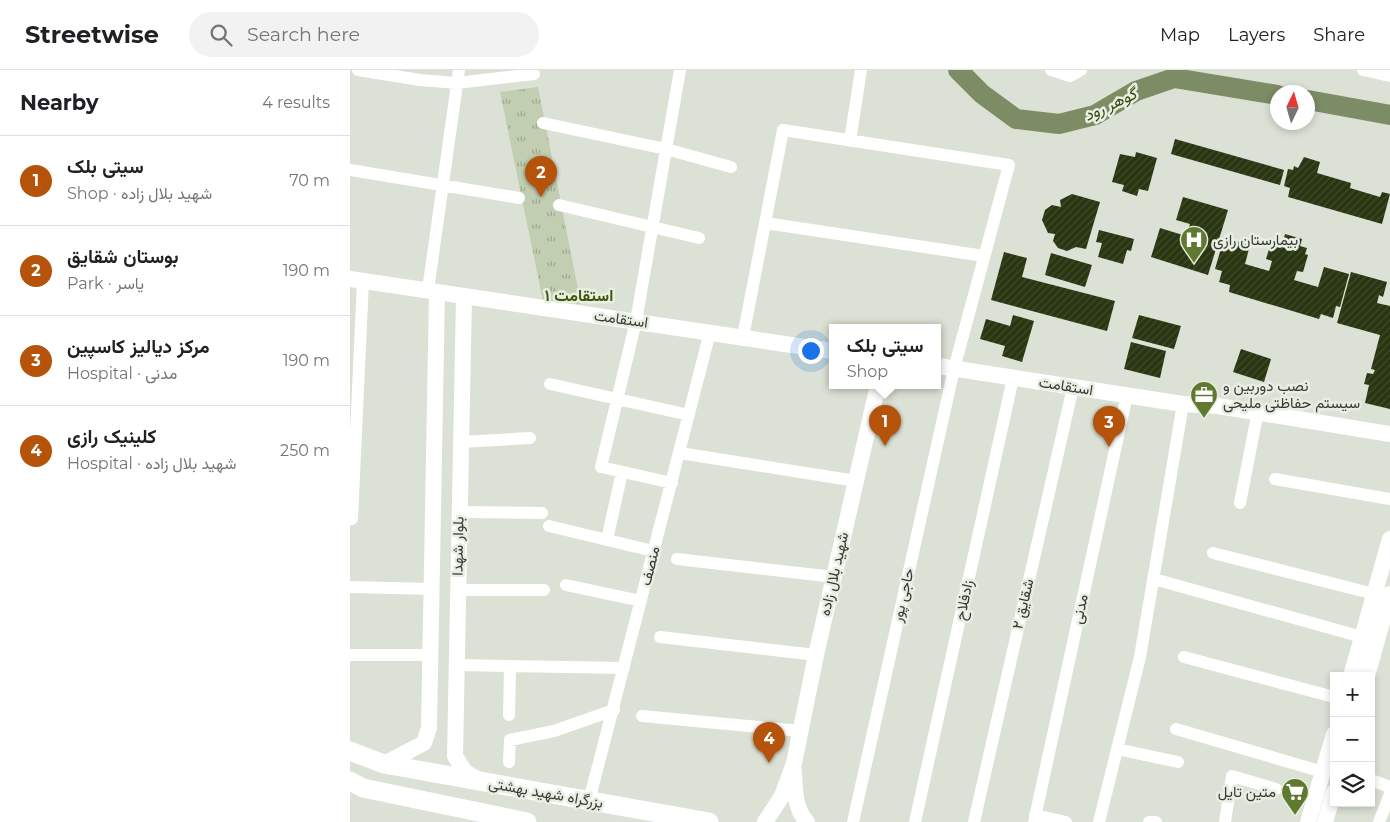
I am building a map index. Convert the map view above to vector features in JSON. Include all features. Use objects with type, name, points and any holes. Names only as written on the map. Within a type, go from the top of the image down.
[{"type":"highway","name":"بزرگراه شهید بهشتی","points":[[350,751],[384,764],[709,822]]},
{"type":"highway","points":[[350,782],[363,788],[478,818],[527,822]]},
{"type":"main road","name":"استقامت","points":[[356,280],[829,350]]},
{"type":"main road","name":"بلوار شهدا","points":[[384,764],[424,744],[428,735],[432,589],[433,291]]},
{"type":"main road","name":"بلوار شهدا","points":[[464,296],[455,665],[455,756],[465,772],[483,782]]},
{"type":"main road","name":"استقامت","points":[[941,367],[1189,404],[1218,406],[1390,434]]},
{"type":"main road","name":"شهید بلال زاده","points":[[765,822],[782,796],[794,764],[816,655],[877,389]]},
{"type":"main road","name":"استقامت","points":[[1189,404],[1217,415],[1390,443]]},
{"type":"main road","points":[[1368,672],[1390,539]]},
{"type":"main road","points":[[1352,672],[1362,637],[1382,594]]},
{"type":"main road","points":[[1308,822],[1330,748]]},
{"type":"main road","name":"شهید بلال زاده","points":[[794,764],[796,802],[807,822]]},
{"type":"main road","points":[[1325,822],[1330,805]]},
{"type":"street","points":[[358,70],[420,80],[457,83],[534,74]]},
{"type":"street","points":[[433,291],[444,184],[459,70]]},
{"type":"street","points":[[672,483],[601,467],[636,322],[680,70]]},
{"type":"street","points":[[743,337],[783,130],[850,141],[861,70]]},
{"type":"street","points":[[1050,70],[1070,76],[1081,70]]},
{"type":"street","points":[[1362,70],[1390,76]]},
{"type":"street","points":[[543,123],[666,149],[731,167]]},
{"type":"street","name":"حاجی پور","points":[[850,141],[1009,165],[954,369],[853,822]]},
{"type":"street","points":[[350,170],[444,184],[519,198]]},
{"type":"street","points":[[559,205],[699,238]]},
{"type":"street","points":[[765,223],[984,256]]},
{"type":"street","points":[[351,519],[356,280]]},
{"type":"street","name":"منصف","points":[[589,801],[710,332]]},
{"type":"street","name":"زادفلاح","points":[[915,822],[1013,378]]},
{"type":"street","points":[[550,384],[689,415]]},
{"type":"street","name":"شقایق ۲","points":[[974,822],[1073,387]]},
{"type":"street","name":"مدنی","points":[[1034,819],[1127,395]]},
{"type":"street","points":[[1099,822],[1140,657],[1189,404]]},
{"type":"street","points":[[1240,503],[1256,421]]},
{"type":"street","points":[[460,442],[530,438]]},
{"type":"street","points":[[680,453],[856,481]]},
{"type":"street","points":[[607,540],[622,472]]},
{"type":"street","points":[[1275,480],[1390,499]]},
{"type":"street","points":[[459,512],[542,513]]},
{"type":"street","points":[[549,526],[653,551]]},
{"type":"street","points":[[1213,553],[1382,594]]},
{"type":"street","points":[[677,559],[834,577]]},
{"type":"street","points":[[1154,579],[1362,637]]},
{"type":"street","points":[[566,585],[641,601]]},
{"type":"street","points":[[350,586],[432,589]]},
{"type":"street","points":[[457,590],[544,590]]},
{"type":"street","points":[[660,637],[816,655]]},
{"type":"street","points":[[350,655],[431,656]]},
{"type":"street","points":[[1184,657],[1330,696]]},
{"type":"street","points":[[455,665],[624,668]]},
{"type":"street","points":[[509,715],[510,667]]},
{"type":"street","points":[[509,762],[510,740],[554,731],[614,710]]},
{"type":"street","points":[[642,716],[800,731]]},
{"type":"street","points":[[1176,729],[1323,772]]},
{"type":"street","points":[[1117,749],[1178,762]]},
{"type":"street","points":[[1225,822],[1232,776],[1276,789]]},
{"type":"street","points":[[1375,781],[1390,787]]},
{"type":"street","points":[[1379,822],[1390,794]]},
{"type":"street","points":[[1034,819],[1066,822]]},
{"type":"street","points":[[1149,822],[1156,822]]},
{"type":"green space","points":[[538,87],[581,304],[543,301],[500,92]]},
{"type":"building","points":[[1175,139],[1284,170],[1280,185],[1171,154]]},
{"type":"building","points":[[1136,152],[1157,158],[1148,191],[1139,189],[1137,196],[1122,191],[1124,185],[1112,182],[1120,154],[1135,157]]},
{"type":"building","points":[[1304,157],[1320,162],[1317,173],[1351,183],[1350,188],[1380,197],[1382,192],[1390,194],[1382,224],[1288,197],[1290,188],[1284,186],[1288,169],[1293,170],[1294,166],[1298,168]]},
{"type":"building","points":[[1072,194],[1100,202],[1086,249],[1076,247],[1067,251],[1058,248],[1053,241],[1055,234],[1048,233],[1042,220],[1045,210],[1052,205],[1061,207],[1060,200]]},
{"type":"building","points":[[1183,197],[1228,210],[1208,275],[1151,257],[1160,228],[1186,236],[1190,224],[1176,220]]},
{"type":"building","points":[[1099,230],[1134,239],[1131,251],[1127,250],[1123,264],[1098,257],[1102,243],[1096,242]]},
{"type":"building","points":[[1285,234],[1302,239],[1300,246],[1307,248],[1305,254],[1308,255],[1303,272],[1297,271],[1294,280],[1318,287],[1324,267],[1349,274],[1340,307],[1336,306],[1333,318],[1321,314],[1319,319],[1229,292],[1230,285],[1219,282],[1222,271],[1215,269],[1224,238],[1250,245],[1245,264],[1269,271],[1272,261],[1266,259],[1270,246],[1275,248],[1277,240],[1283,242]]},
{"type":"building","points":[[1004,252],[1027,258],[1022,277],[1115,301],[1107,331],[991,300]]},
{"type":"building","points":[[1051,253],[1092,265],[1085,287],[1045,275]]},
{"type":"building","points":[[1351,272],[1387,282],[1383,297],[1379,295],[1377,303],[1390,306],[1390,409],[1365,403],[1369,385],[1364,384],[1367,373],[1373,374],[1375,370],[1371,369],[1380,335],[1337,323]]},
{"type":"building","points":[[1013,315],[1034,321],[1022,362],[1002,356],[1005,346],[980,339],[986,319],[1010,326]]},
{"type":"building","points":[[1139,315],[1181,326],[1174,349],[1132,338]]},
{"type":"building","points":[[1131,342],[1166,351],[1160,378],[1124,369]]},
{"type":"building","points":[[1241,349],[1271,359],[1264,382],[1233,372]]},
{"type":"waterway","name":"گوهر رود","points":[[958,70],[982,94],[1016,119],[1059,124],[1095,115],[1136,91],[1174,78],[1270,94]]},
{"type":"waterway","name":"گوهر رود","points":[[1315,101],[1390,115]]},
{"type":"place","name":"بوستان شقایق","points":[[541,197]]},
{"type":"place","name":"بیمارستان رازی","points":[[1194,264]]},
{"type":"place","name":"نصب دوربین و سیستم حفاظتی ملیحی","points":[[1204,419]]},
{"type":"place","name":"سیتی بلک","points":[[885,446]]},
{"type":"place","name":"مرکز دیالیز کاسپین","points":[[1109,447]]},
{"type":"place","name":"کلینیک رازی","points":[[769,763]]},
{"type":"place","name":"متین تایل","points":[[1295,816]]},
{"type":"district","name":"استقامت ۱","points":[[579,295]]}]
